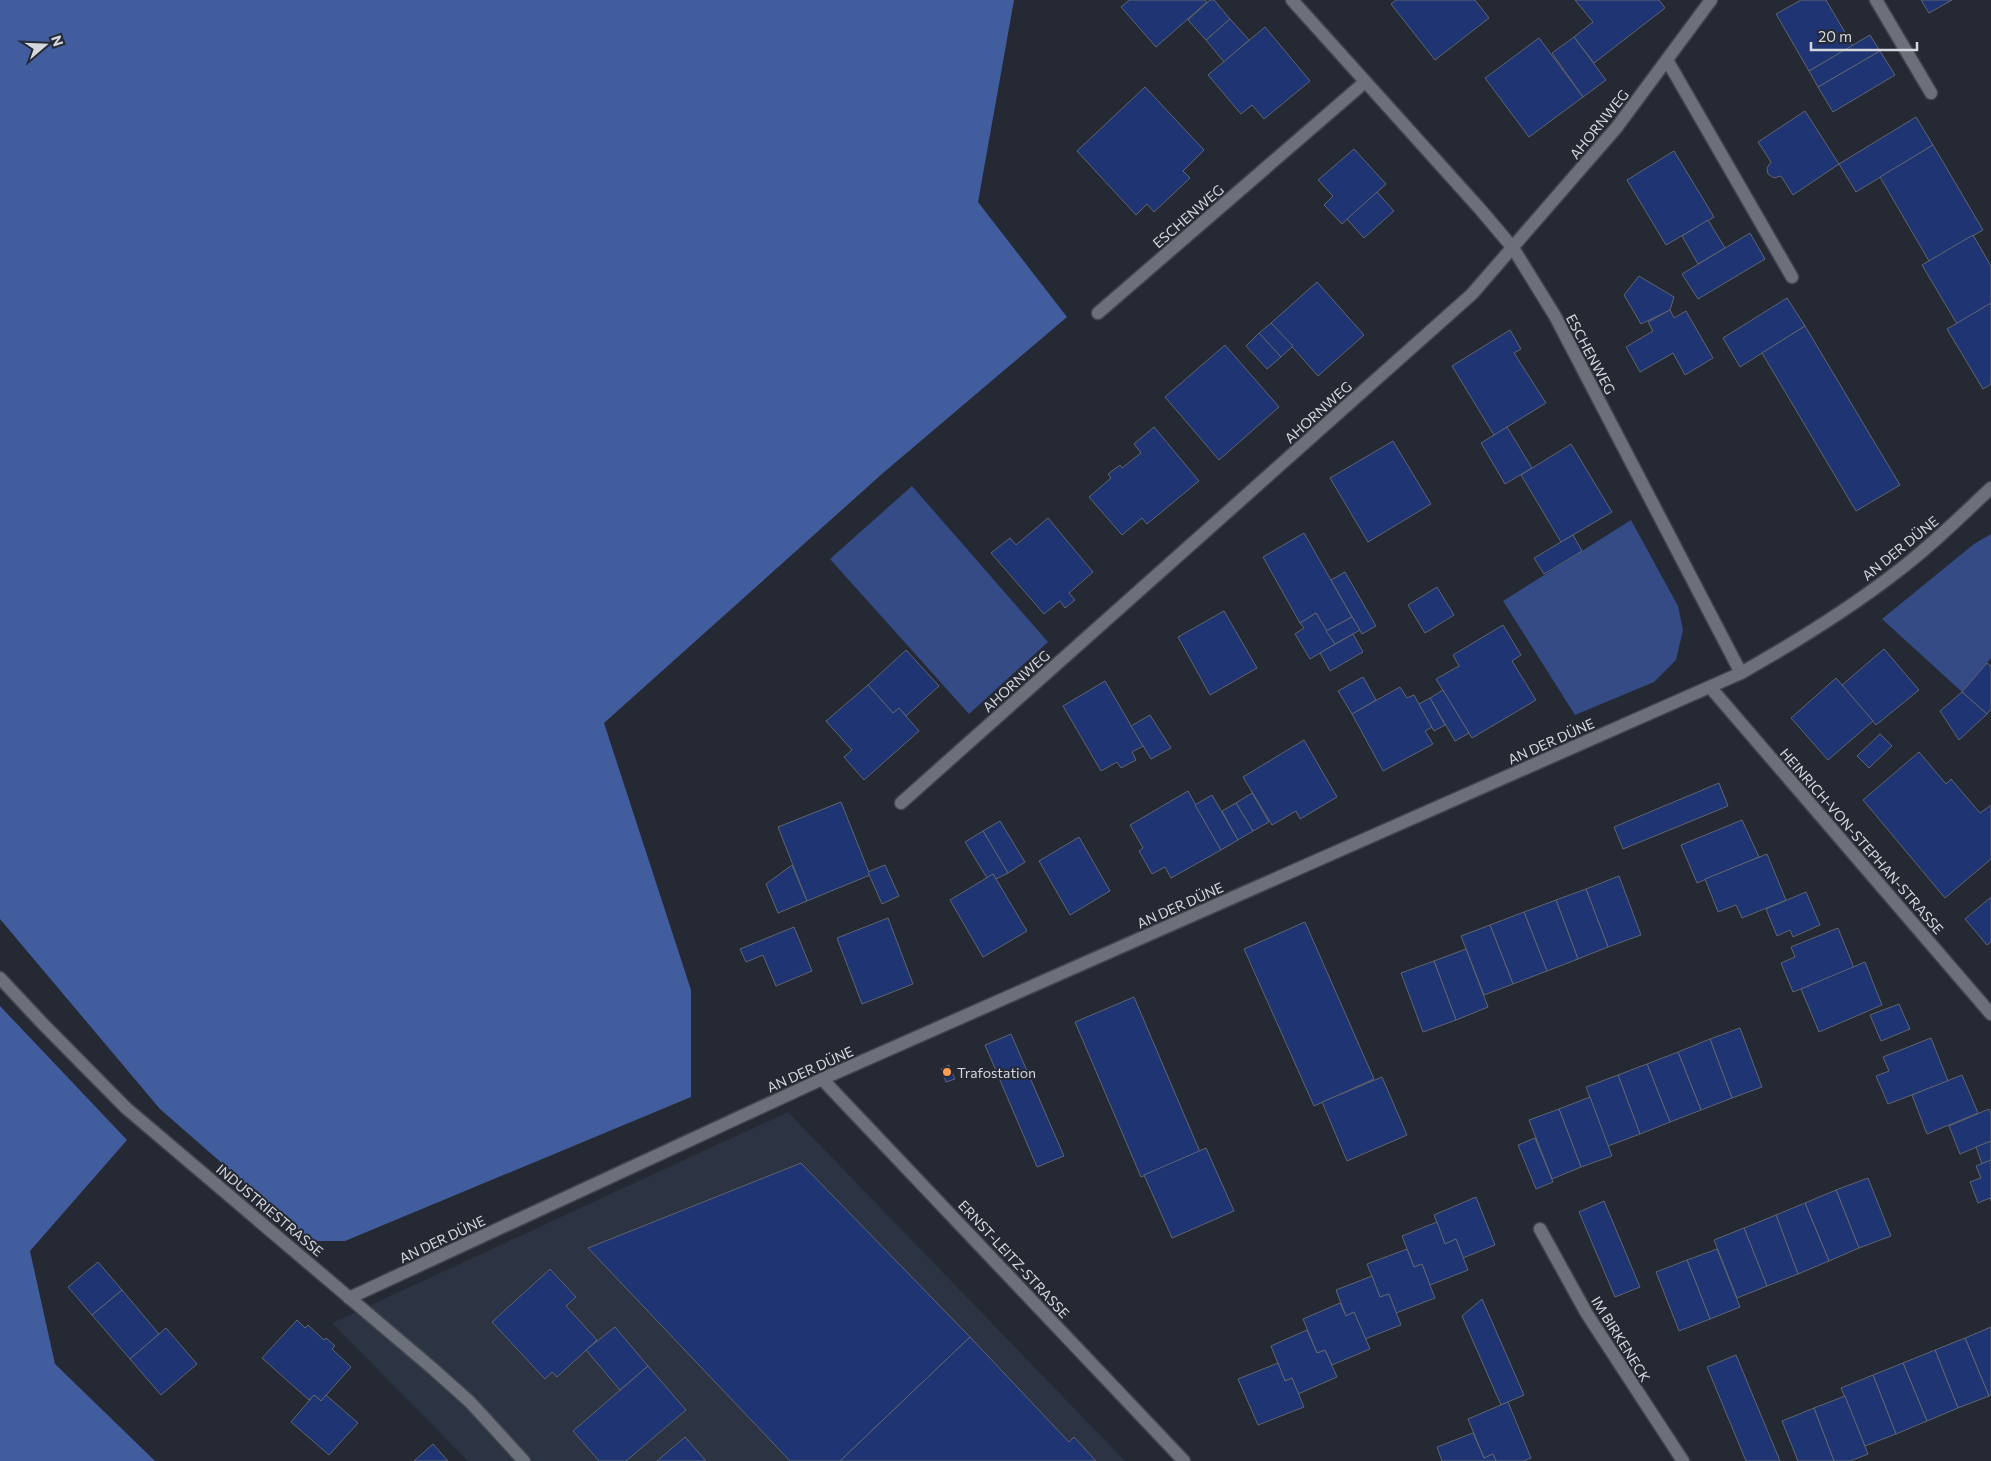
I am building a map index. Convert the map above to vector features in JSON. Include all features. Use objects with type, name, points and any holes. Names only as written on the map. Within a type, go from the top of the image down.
[{"type":"street","name":"ESCHENWEG","points":[[1292,0],[1480,208],[1513,248],[1555,316],[1741,673]]},
{"type":"street","name":"AHORNWEG","points":[[901,803],[1472,294],[1617,127],[1711,0]]},
{"type":"street","points":[[1876,0],[1931,93]]},
{"type":"street","points":[[1667,60],[1792,277]]},
{"type":"street","name":"ESCHENWEG","points":[[1098,313],[1365,82]]},
{"type":"street","name":"AN DER DÜNE","points":[[350,1298],[822,1079],[1741,673],[1796,642],[1895,574],[1991,488]]},
{"type":"street","name":"HEINRICH-VON-STEPHAN-STRASSE","points":[[1710,687],[1991,1014]]},
{"type":"street","name":"INDUSTRIESTRASSE","points":[[0,978],[126,1108],[470,1402],[524,1461]]},
{"type":"street","name":"ERNST-LEITZ-STRASSE","points":[[822,1079],[1184,1461]]},
{"type":"street","name":"IM BIRKENECK","points":[[1540,1229],[1587,1314],[1683,1461]]},
{"type":"shaded area","points":[[0,0],[1014,0],[978,202],[1067,317],[883,473],[604,723],[691,990],[691,1097],[345,1241],[311,1241],[160,1109],[0,919]]},
{"type":"shaded area","points":[[912,486],[1048,642],[969,714],[830,559]]},
{"type":"shaded area","points":[[1631,520],[1678,606],[1683,630],[1676,660],[1654,682],[1575,715],[1503,601]]},
{"type":"shaded area","points":[[1991,534],[1991,658],[1962,692],[1882,619],[1974,544]]},
{"type":"shaded area","points":[[0,1006],[127,1140],[30,1251],[55,1364],[155,1461],[0,1461]]},
{"type":"shaded area","points":[[788,1112],[1125,1461],[468,1461],[332,1323]]},
{"type":"building","points":[[1129,0],[1205,0],[1207,2],[1156,47],[1121,7]]},
{"type":"building","points":[[1210,0],[1214,0],[1230,19],[1206,40],[1188,20]]},
{"type":"building","points":[[1396,0],[1475,0],[1489,18],[1435,60],[1391,4]]},
{"type":"building","points":[[1575,0],[1659,0],[1665,8],[1594,63],[1574,37],[1593,22]]},
{"type":"building","points":[[1801,0],[1826,0],[1853,46],[1809,71],[1776,14]]},
{"type":"building","points":[[1921,0],[1952,0],[1929,13]]},
{"type":"building","points":[[1230,19],[1249,40],[1224,62],[1206,40]]},
{"type":"building","points":[[1265,27],[1310,81],[1264,119],[1252,105],[1241,114],[1208,75]]},
{"type":"building","points":[[1870,35],[1880,51],[1818,87],[1809,71]]},
{"type":"building","points":[[1574,37],[1606,80],[1583,97],[1552,53]]},
{"type":"building","points":[[1539,38],[1583,97],[1529,137],[1485,78]]},
{"type":"building","points":[[1880,51],[1895,75],[1833,112],[1818,87]]},
{"type":"building","points":[[1145,87],[1204,150],[1183,171],[1190,178],[1154,212],[1147,204],[1136,215],[1077,151]]},
{"type":"building","points":[[1805,111],[1839,164],[1793,195],[1781,176],[1774,178],[1768,174],[1767,168],[1771,162],[1758,142]]},
{"type":"building","points":[[1916,117],[1933,145],[1856,192],[1839,164]]},
{"type":"building","points":[[1933,145],[1983,230],[1929,261],[1880,177]]},
{"type":"building","points":[[1354,149],[1386,184],[1342,224],[1324,205],[1333,196],[1318,180]]},
{"type":"building","points":[[1674,151],[1714,217],[1666,245],[1627,180]]},
{"type":"building","points":[[1377,192],[1394,211],[1364,238],[1347,219]]},
{"type":"building","points":[[1708,220],[1725,248],[1698,264],[1682,236]]},
{"type":"building","points":[[1750,233],[1765,259],[1698,299],[1682,274]]},
{"type":"building","points":[[1973,235],[1991,266],[1991,303],[1957,324],[1922,265]]},
{"type":"building","points":[[1639,276],[1674,297],[1670,310],[1641,324],[1624,295]]},
{"type":"building","points":[[1317,282],[1364,335],[1318,376],[1271,323]]},
{"type":"building","points":[[1787,298],[1805,326],[1740,367],[1723,338]]},
{"type":"building","points":[[1991,303],[1991,384],[1983,389],[1947,329]]},
{"type":"building","points":[[1670,310],[1674,318],[1686,311],[1713,358],[1685,375],[1673,353],[1640,372],[1626,347],[1653,331],[1648,322]]},
{"type":"building","points":[[1271,323],[1293,346],[1281,357],[1259,333]]},
{"type":"building","points":[[1805,326],[1900,485],[1856,511],[1762,353]]},
{"type":"building","points":[[1510,330],[1521,349],[1514,353],[1546,403],[1494,435],[1452,366]]},
{"type":"building","points":[[1259,333],[1281,357],[1267,369],[1246,346]]},
{"type":"building","points":[[1225,345],[1279,407],[1219,460],[1165,397]]},
{"type":"building","points":[[1154,427],[1199,481],[1147,524],[1142,518],[1122,535],[1089,497],[1111,478],[1108,474],[1120,465],[1122,468],[1141,453],[1134,444]]},
{"type":"building","points":[[1507,427],[1532,468],[1505,484],[1481,443]]},
{"type":"building","points":[[1393,441],[1431,504],[1368,542],[1330,478]]},
{"type":"building","points":[[1571,444],[1612,512],[1561,542],[1521,475]]},
{"type":"building","points":[[1048,518],[1093,572],[1069,593],[1075,600],[1065,608],[1060,601],[1044,614],[991,553],[1010,538],[1016,545]]},
{"type":"building","points":[[1304,533],[1352,617],[1326,631],[1316,613],[1300,623],[1263,557]]},
{"type":"building","points":[[1573,535],[1582,551],[1544,574],[1534,558]]},
{"type":"building","points":[[1345,572],[1376,626],[1362,634],[1331,580]]},
{"type":"building","points":[[1437,587],[1454,615],[1425,633],[1408,605]]},
{"type":"building","points":[[1224,611],[1257,668],[1210,695],[1178,637]]},
{"type":"building","points":[[1316,613],[1335,644],[1310,659],[1295,634],[1304,628],[1300,623]]},
{"type":"building","points":[[1352,617],[1360,630],[1335,644],[1326,631]]},
{"type":"building","points":[[1503,625],[1521,655],[1512,661],[1536,700],[1472,738],[1436,679],[1459,666],[1453,655]]},
{"type":"building","points":[[1353,634],[1363,652],[1330,671],[1320,653]]},
{"type":"building","points":[[1884,649],[1919,690],[1876,725],[1842,685]]},
{"type":"building","points":[[906,650],[939,686],[906,716],[899,708],[893,713],[868,685]]},
{"type":"building","points":[[1987,663],[1991,666],[1991,709],[1987,714],[1962,692]]},
{"type":"building","points":[[1363,677],[1376,700],[1352,714],[1338,691]]},
{"type":"building","points":[[1836,678],[1873,721],[1828,760],[1791,718]]},
{"type":"building","points":[[1105,681],[1143,746],[1132,752],[1136,760],[1121,768],[1117,762],[1101,771],[1063,706]]},
{"type":"building","points":[[868,685],[893,713],[899,708],[919,731],[864,780],[844,757],[852,750],[826,721]]},
{"type":"building","points":[[1400,687],[1407,698],[1414,695],[1432,727],[1425,731],[1433,744],[1383,771],[1352,714]]},
{"type":"building","points":[[1443,690],[1469,733],[1455,741],[1430,698]]},
{"type":"building","points":[[1962,692],[1987,714],[1959,740],[1940,711]]},
{"type":"building","points":[[1430,698],[1445,725],[1434,731],[1419,704]]},
{"type":"building","points":[[1150,715],[1171,748],[1151,759],[1131,726]]},
{"type":"building","points":[[1880,734],[1892,746],[1869,768],[1857,756]]},
{"type":"building","points":[[1304,740],[1337,797],[1300,819],[1296,811],[1272,825],[1243,777]]},
{"type":"building","points":[[1919,752],[1946,784],[1951,779],[1980,813],[1991,805],[1991,859],[1945,898],[1863,800]]},
{"type":"building","points":[[1719,783],[1728,806],[1623,849],[1614,827]]},
{"type":"building","points":[[1188,791],[1221,850],[1171,878],[1165,867],[1152,874],[1139,851],[1143,848],[1130,825]]},
{"type":"building","points":[[1252,793],[1269,822],[1253,831],[1236,803]]},
{"type":"building","points":[[1212,795],[1238,840],[1221,850],[1195,805]]},
{"type":"building","points":[[841,802],[870,875],[807,901],[778,827]]},
{"type":"building","points":[[1236,803],[1253,831],[1238,840],[1222,811]]},
{"type":"building","points":[[1742,820],[1759,857],[1697,883],[1681,845]]},
{"type":"building","points":[[1000,821],[1025,862],[1008,873],[983,831]]},
{"type":"building","points":[[983,831],[1008,873],[996,879],[993,874],[987,878],[965,842]]},
{"type":"building","points":[[1079,837],[1110,891],[1070,915],[1039,861]]},
{"type":"building","points":[[1767,854],[1786,900],[1742,918],[1736,905],[1718,912],[1705,879]]},
{"type":"building","points":[[792,865],[807,901],[778,913],[766,884]]},
{"type":"building","points":[[885,865],[899,896],[882,904],[868,872]]},
{"type":"building","points":[[993,874],[1027,931],[983,957],[950,900]]},
{"type":"building","points":[[1619,876],[1641,935],[1608,947],[1586,889]]},
{"type":"building","points":[[1586,889],[1608,947],[1578,959],[1556,900]]},
{"type":"building","points":[[1806,892],[1820,925],[1793,937],[1790,930],[1777,936],[1766,909]]},
{"type":"building","points":[[1991,897],[1991,942],[1987,945],[1965,919]]},
{"type":"building","points":[[1556,900],[1578,959],[1547,971],[1524,912]]},
{"type":"building","points":[[1524,912],[1547,971],[1513,984],[1490,925]]},
{"type":"building","points":[[888,918],[913,984],[862,1004],[837,938]]},
{"type":"building","points":[[1305,922],[1374,1079],[1314,1106],[1244,949]]},
{"type":"building","points":[[1490,925],[1513,984],[1484,995],[1461,936]]},
{"type":"building","points":[[794,927],[812,971],[776,986],[763,955],[746,962],[740,949]]},
{"type":"building","points":[[1838,928],[1854,968],[1793,992],[1781,963],[1795,957],[1791,947]]},
{"type":"building","points":[[1466,949],[1488,1007],[1456,1020],[1434,961]]},
{"type":"building","points":[[1434,961],[1456,1020],[1423,1032],[1401,973]]},
{"type":"building","points":[[1865,962],[1882,1005],[1819,1032],[1801,989]]},
{"type":"building","points":[[1134,997],[1200,1152],[1141,1177],[1075,1022]]},
{"type":"building","points":[[1899,1004],[1910,1029],[1881,1041],[1870,1015]]},
{"type":"building","points":[[1740,1028],[1762,1087],[1732,1098],[1710,1039]]},
{"type":"building","points":[[1011,1034],[1064,1156],[1037,1167],[985,1045]]},
{"type":"building","points":[[1931,1038],[1948,1081],[1888,1104],[1876,1076],[1889,1071],[1883,1057]]},
{"type":"building","points":[[1710,1039],[1732,1098],[1701,1110],[1678,1052]]},
{"type":"building","points":[[1678,1052],[1701,1110],[1670,1122],[1647,1064]]},
{"type":"building","points":[[1647,1064],[1670,1122],[1640,1134],[1618,1075]]},
{"type":"building","name":"Trafostation","points":[[949,1065],[955,1079],[946,1082],[941,1069]]},
{"type":"building","points":[[1618,1075],[1640,1134],[1608,1146],[1586,1087]]},
{"type":"building","points":[[1962,1075],[1978,1113],[1927,1134],[1912,1095]]},
{"type":"building","points":[[1382,1077],[1407,1135],[1347,1161],[1322,1102]]},
{"type":"building","points":[[1590,1097],[1612,1156],[1581,1167],[1559,1109]]},
{"type":"building","points":[[1559,1109],[1581,1167],[1552,1179],[1529,1120]]},
{"type":"building","points":[[1989,1109],[1991,1113],[1991,1141],[1960,1154],[1949,1126]]},
{"type":"building","points":[[1535,1138],[1553,1182],[1536,1189],[1518,1145]]},
{"type":"building","points":[[1991,1141],[1991,1160],[1982,1164],[1976,1147]]},
{"type":"building","points":[[1206,1148],[1234,1211],[1172,1238],[1144,1175]]},
{"type":"building","points":[[1991,1160],[1991,1201],[1990,1198],[1978,1203],[1970,1182],[1981,1178],[1976,1166]]},
{"type":"building","points":[[801,1163],[970,1337],[840,1461],[790,1461],[588,1248]]},
{"type":"building","points":[[1868,1178],[1891,1236],[1859,1248],[1836,1190]]},
{"type":"building","points":[[1836,1190],[1859,1248],[1829,1261],[1805,1203]]},
{"type":"building","points":[[1476,1197],[1495,1245],[1463,1258],[1456,1239],[1445,1244],[1434,1215]]},
{"type":"building","points":[[1604,1201],[1640,1287],[1615,1297],[1579,1212]]},
{"type":"building","points":[[1805,1203],[1829,1261],[1798,1274],[1776,1215]]},
{"type":"building","points":[[1776,1215],[1798,1274],[1767,1286],[1744,1228]]},
{"type":"building","points":[[1437,1222],[1445,1244],[1456,1239],[1468,1270],[1430,1285],[1422,1264],[1414,1267],[1402,1236]]},
{"type":"building","points":[[1744,1228],[1767,1286],[1737,1298],[1714,1240]]},
{"type":"building","points":[[1407,1249],[1414,1267],[1422,1264],[1435,1298],[1396,1313],[1389,1294],[1380,1297],[1367,1264]]},
{"type":"building","points":[[1717,1249],[1740,1307],[1710,1319],[1687,1260]]},
{"type":"building","points":[[1687,1260],[1710,1319],[1679,1331],[1656,1272]]},
{"type":"building","points":[[98,1262],[122,1290],[92,1315],[68,1287]]},
{"type":"building","points":[[550,1269],[576,1297],[566,1306],[597,1340],[557,1377],[552,1372],[545,1379],[492,1322]]},
{"type":"building","points":[[1372,1276],[1380,1297],[1389,1294],[1401,1325],[1365,1339],[1354,1312],[1346,1316],[1336,1290]]},
{"type":"building","points":[[122,1290],[159,1334],[130,1359],[92,1315]]},
{"type":"building","points":[[1482,1299],[1524,1395],[1501,1405],[1462,1316]]},
{"type":"building","points":[[1340,1303],[1346,1316],[1354,1312],[1370,1349],[1332,1365],[1325,1350],[1317,1353],[1303,1319]]},
{"type":"building","points":[[297,1320],[305,1328],[308,1325],[324,1340],[326,1338],[335,1346],[332,1349],[351,1367],[321,1401],[314,1395],[309,1400],[262,1358]]},
{"type":"building","points":[[615,1327],[648,1366],[620,1390],[586,1350]]},
{"type":"building","points":[[1991,1327],[1991,1395],[1989,1396],[1965,1338]]},
{"type":"building","points":[[166,1328],[197,1364],[161,1395],[130,1359]]},
{"type":"building","points":[[1307,1330],[1317,1353],[1325,1350],[1337,1377],[1298,1394],[1292,1378],[1285,1381],[1271,1346]]},
{"type":"building","points":[[970,1337],[1069,1442],[1074,1437],[1096,1461],[840,1461]]},
{"type":"building","points":[[1965,1338],[1989,1396],[1958,1408],[1935,1350]]},
{"type":"building","points":[[1935,1350],[1958,1408],[1927,1421],[1903,1363]]},
{"type":"building","points":[[1736,1355],[1780,1461],[1746,1461],[1707,1367]]},
{"type":"building","points":[[1278,1363],[1285,1381],[1292,1378],[1304,1407],[1258,1425],[1238,1379]]},
{"type":"building","points":[[1903,1363],[1927,1421],[1896,1434],[1873,1375]]},
{"type":"building","points":[[648,1366],[686,1410],[626,1461],[599,1461],[573,1431]]},
{"type":"building","points":[[1873,1375],[1896,1434],[1865,1446],[1841,1388]]},
{"type":"building","points":[[314,1395],[321,1401],[326,1395],[358,1423],[329,1455],[291,1422]]},
{"type":"building","points":[[1845,1396],[1868,1454],[1850,1461],[1834,1461],[1814,1408]]},
{"type":"building","points":[[1508,1402],[1531,1458],[1524,1461],[1496,1461],[1493,1454],[1484,1458],[1468,1419]]},
{"type":"building","points":[[1814,1408],[1834,1461],[1798,1461],[1782,1421]]},
{"type":"building","points":[[1473,1433],[1484,1458],[1493,1454],[1496,1461],[1442,1461],[1437,1447]]},
{"type":"building","points":[[685,1437],[706,1461],[657,1461]]},
{"type":"building","points":[[433,1444],[448,1461],[414,1461]]},
{"type":"place","name":"Trafostation","points":[[947,1072]]}]
